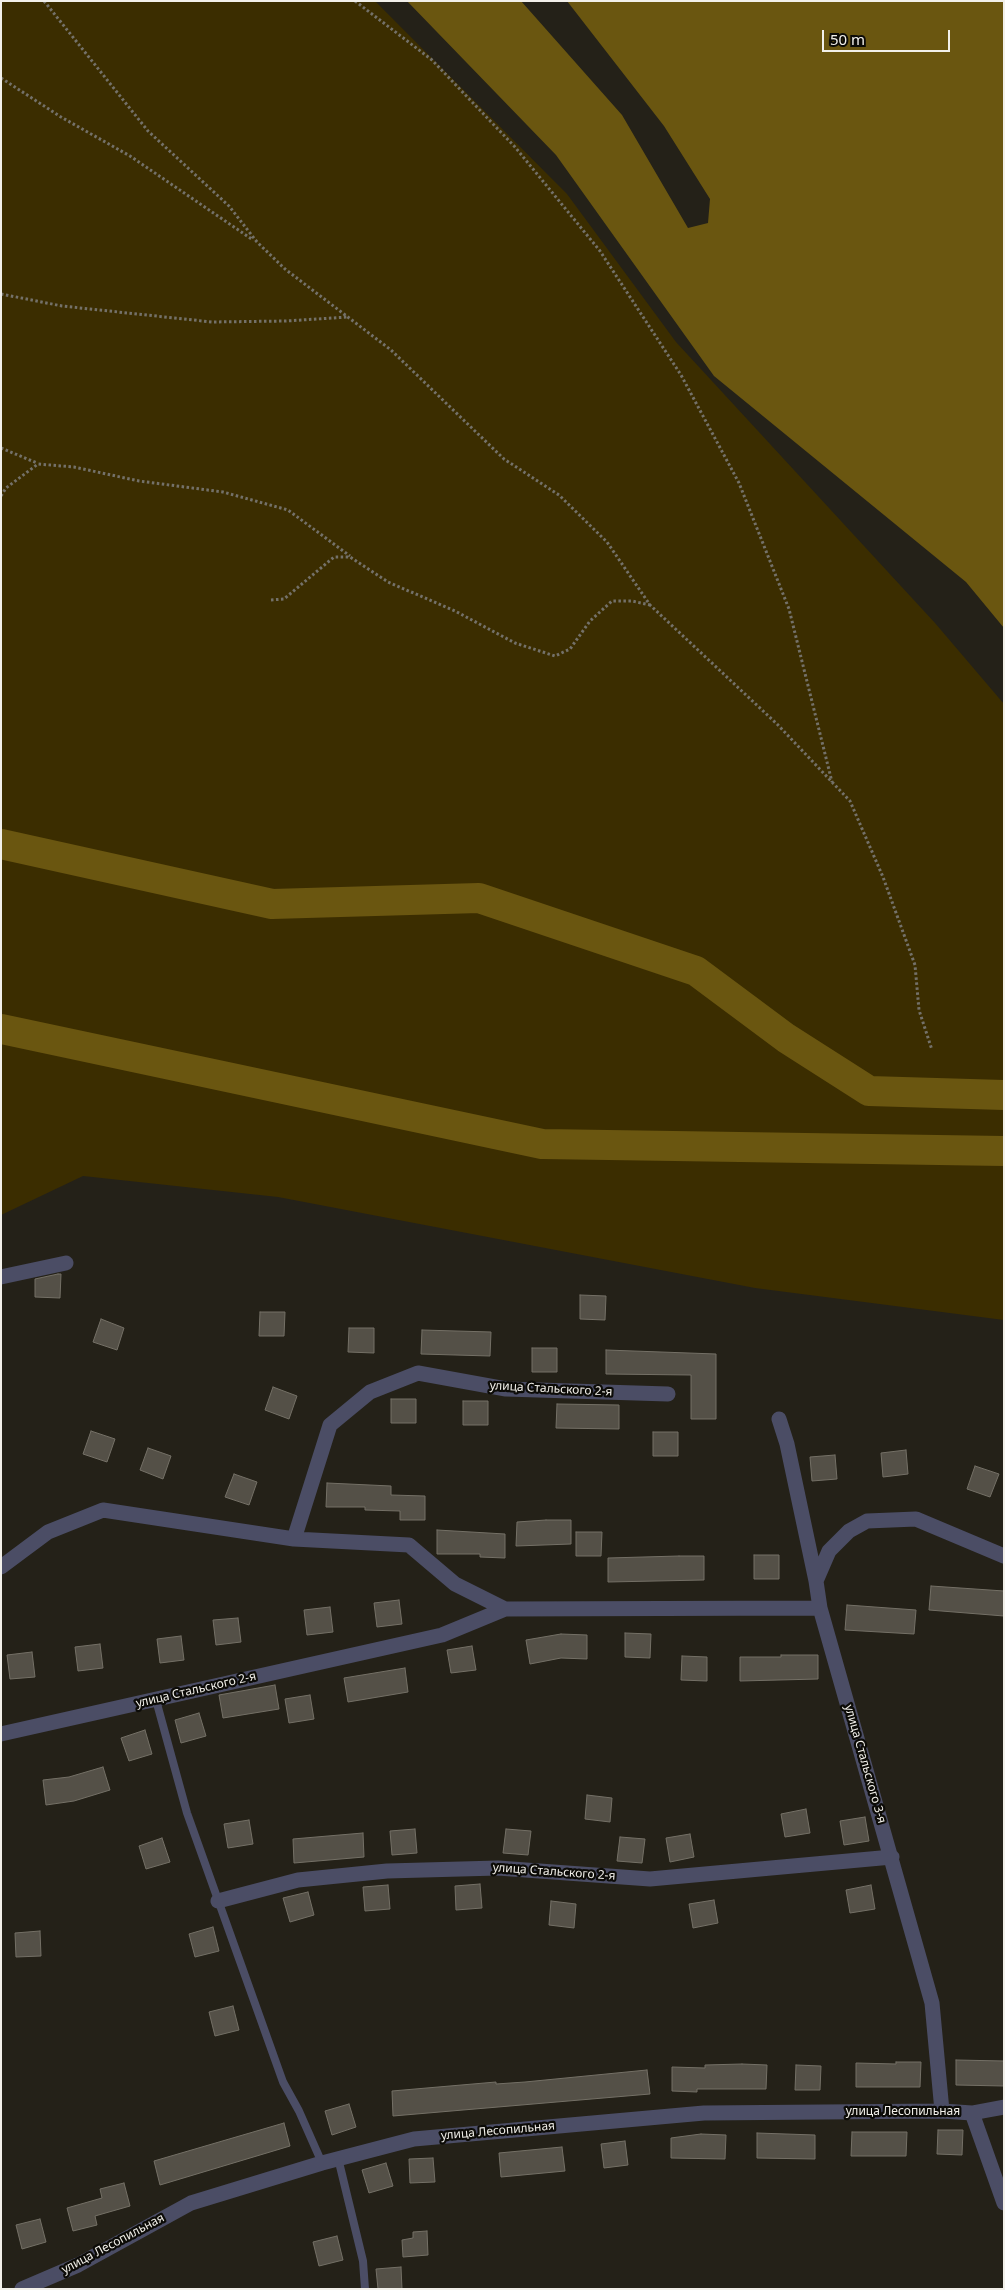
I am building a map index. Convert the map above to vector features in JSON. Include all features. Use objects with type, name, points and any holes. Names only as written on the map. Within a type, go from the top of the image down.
[{"type":"street","points":[[1,1277],[66,1263]]},
{"type":"street","name":"улица Стальского 2-я","points":[[294,1539],[330,1425],[370,1392],[410,1376],[418,1373],[506,1389],[668,1394]]},
{"type":"street","name":"улица Стальского 3-я","points":[[779,1419],[787,1444],[820,1608],[932,2003],[942,2111]]},
{"type":"street","name":"улица Стальского 2-я","points":[[1,1567],[48,1532],[103,1510],[294,1539],[409,1545],[454,1584],[505,1609]]},
{"type":"street","points":[[816,1581],[829,1551],[849,1531],[867,1521],[916,1519],[1004,1556]]},
{"type":"street","name":"улица Стальского 2-я","points":[[1,1734],[442,1635],[505,1609],[820,1608]]},
{"type":"street","name":"улица Стальского 2-я","points":[[218,1901],[298,1880],[387,1871],[498,1868],[650,1879],[892,1857]]},
{"type":"street","name":"улица Лесопильная","points":[[22,2289],[78,2265],[191,2203],[338,2158],[414,2139],[704,2113],[942,2111],[972,2113],[1004,2107]]},
{"type":"street","points":[[972,2113],[1004,2202]]},
{"type":"lane","points":[[156,1700],[187,1813],[218,1901],[283,2082],[299,2111],[322,2163]]},
{"type":"lane","points":[[338,2158],[363,2261],[365,2289]]},
{"type":"path","points":[[44,1],[148,131],[229,206],[257,242],[284,268],[391,350],[504,459],[559,495],[607,542],[650,605],[776,724],[850,800],[883,877],[915,966],[919,1010],[932,1050]]},
{"type":"path","points":[[355,1],[432,60],[515,147],[600,251],[681,375],[738,483],[789,609],[832,782]]},
{"type":"path","points":[[1,78],[60,117],[130,156],[257,242]]},
{"type":"path","points":[[1,294],[62,306],[212,322],[286,321],[348,317]]},
{"type":"path","points":[[1,448],[38,464],[74,466],[139,481],[223,492],[288,510],[350,557],[388,582],[455,611],[515,643],[555,656],[570,649],[590,621],[612,601],[632,601],[650,605]]},
{"type":"path","points":[[1,496],[6,488],[38,464]]},
{"type":"path","points":[[271,600],[284,599],[334,557],[350,557]]},
{"type":"shaded area","points":[[1,1],[375,1],[567,194],[676,342],[935,623],[1004,704],[1004,1320],[755,1288],[278,1197],[83,1176],[1,1215]]},
{"type":"shaded area","points":[[407,1],[521,1],[622,115],[688,228],[708,223],[710,199],[664,126],[567,1],[1004,1],[1004,628],[966,582],[714,376],[556,155]]},
{"type":"building","points":[[61,1274],[60,1298],[35,1297],[35,1279]]},
{"type":"building","points":[[580,1295],[606,1296],[605,1320],[580,1319]]},
{"type":"building","points":[[260,1312],[285,1312],[284,1336],[259,1336]]},
{"type":"building","points":[[101,1319],[124,1328],[117,1350],[93,1342]]},
{"type":"building","points":[[349,1328],[374,1328],[374,1353],[348,1352]]},
{"type":"building","points":[[422,1330],[491,1332],[490,1356],[421,1354]]},
{"type":"building","points":[[532,1348],[557,1348],[557,1372],[532,1372]]},
{"type":"building","points":[[606,1350],[716,1354],[716,1419],[691,1419],[691,1375],[606,1374]]},
{"type":"building","points":[[273,1387],[297,1396],[289,1419],[265,1410]]},
{"type":"building","points":[[391,1399],[416,1399],[416,1423],[391,1423]]},
{"type":"building","points":[[463,1401],[488,1401],[488,1425],[463,1425]]},
{"type":"building","points":[[557,1404],[619,1405],[619,1429],[556,1428]]},
{"type":"building","points":[[91,1431],[115,1439],[107,1462],[83,1454]]},
{"type":"building","points":[[653,1432],[678,1432],[678,1456],[653,1456]]},
{"type":"building","points":[[148,1448],[171,1456],[163,1479],[140,1470]]},
{"type":"building","points":[[906,1450],[908,1474],[883,1477],[881,1453]]},
{"type":"building","points":[[835,1455],[837,1479],[812,1481],[810,1457]]},
{"type":"building","points":[[975,1466],[999,1474],[990,1497],[967,1489]]},
{"type":"building","points":[[234,1474],[257,1482],[249,1505],[225,1497]]},
{"type":"building","points":[[327,1483],[391,1486],[391,1495],[425,1496],[425,1520],[400,1520],[400,1511],[365,1510],[365,1507],[326,1507]]},
{"type":"building","points":[[571,1520],[571,1544],[516,1546],[517,1522]]},
{"type":"building","points":[[437,1530],[505,1534],[505,1558],[480,1557],[480,1554],[437,1554]]},
{"type":"building","points":[[576,1532],[602,1532],[601,1556],[576,1556]]},
{"type":"building","points":[[754,1555],[779,1555],[779,1579],[754,1579]]},
{"type":"building","points":[[704,1556],[704,1580],[608,1582],[608,1558]]},
{"type":"building","points":[[931,1586],[1004,1591],[1004,1616],[929,1610]]},
{"type":"building","points":[[399,1600],[402,1624],[377,1627],[374,1603]]},
{"type":"building","points":[[847,1605],[916,1610],[914,1634],[845,1630]]},
{"type":"building","points":[[330,1607],[333,1632],[307,1635],[304,1610]]},
{"type":"building","points":[[238,1618],[241,1642],[216,1645],[213,1620]]},
{"type":"building","points":[[625,1633],[651,1634],[650,1658],[625,1657]]},
{"type":"building","points":[[561,1634],[587,1635],[587,1659],[561,1658],[530,1664],[526,1640]]},
{"type":"building","points":[[181,1636],[184,1660],[160,1663],[157,1639]]},
{"type":"building","points":[[100,1644],[103,1668],[78,1671],[75,1647]]},
{"type":"building","points":[[472,1646],[476,1670],[451,1673],[447,1650]]},
{"type":"building","points":[[32,1652],[35,1677],[10,1679],[7,1655]]},
{"type":"building","points":[[781,1655],[818,1655],[818,1679],[740,1681],[740,1657],[781,1657]]},
{"type":"building","points":[[682,1656],[707,1657],[707,1681],[681,1680]]},
{"type":"building","points":[[405,1668],[408,1692],[348,1702],[344,1678]]},
{"type":"building","points":[[275,1685],[279,1709],[223,1718],[219,1695]]},
{"type":"building","points":[[310,1695],[314,1719],[289,1723],[285,1699]]},
{"type":"building","points":[[199,1713],[206,1736],[181,1743],[175,1720]]},
{"type":"building","points":[[145,1730],[152,1754],[129,1761],[121,1738]]},
{"type":"building","points":[[103,1767],[110,1790],[74,1801],[46,1805],[43,1780],[69,1777]]},
{"type":"building","points":[[587,1795],[612,1798],[610,1822],[585,1819]]},
{"type":"building","points":[[806,1809],[810,1833],[785,1837],[781,1814]]},
{"type":"building","points":[[865,1817],[869,1841],[844,1845],[840,1821]]},
{"type":"building","points":[[249,1820],[253,1844],[228,1848],[224,1824]]},
{"type":"building","points":[[415,1829],[417,1853],[392,1855],[390,1831]]},
{"type":"building","points":[[506,1829],[531,1831],[528,1855],[503,1853]]},
{"type":"building","points":[[363,1833],[364,1857],[294,1863],[293,1839]]},
{"type":"building","points":[[690,1834],[694,1857],[670,1862],[666,1838]]},
{"type":"building","points":[[620,1837],[645,1839],[642,1863],[617,1861]]},
{"type":"building","points":[[162,1838],[170,1862],[146,1869],[139,1846]]},
{"type":"building","points":[[480,1884],[482,1908],[456,1910],[455,1886]]},
{"type":"building","points":[[388,1885],[390,1909],[365,1911],[363,1887]]},
{"type":"building","points":[[871,1885],[875,1909],[850,1913],[846,1890]]},
{"type":"building","points":[[308,1892],[314,1915],[290,1922],[283,1898]]},
{"type":"building","points":[[714,1900],[718,1923],[693,1928],[689,1904]]},
{"type":"building","points":[[551,1901],[576,1904],[574,1928],[549,1925]]},
{"type":"building","points":[[213,1927],[219,1951],[195,1957],[189,1934]]},
{"type":"building","points":[[40,1931],[41,1956],[16,1957],[15,1933]]},
{"type":"building","points":[[233,2006],[239,2030],[215,2036],[209,2012]]},
{"type":"building","points":[[956,2060],[1004,2061],[1004,2086],[956,2085]]},
{"type":"building","points":[[896,2062],[921,2062],[920,2087],[856,2087],[856,2063],[896,2064]]},
{"type":"building","points":[[705,2065],[767,2065],[766,2089],[697,2089],[697,2092],[672,2091],[672,2067],[705,2068]]},
{"type":"building","points":[[796,2065],[821,2066],[820,2090],[795,2090]]},
{"type":"building","points":[[647,2070],[650,2094],[393,2116],[392,2091],[496,2082],[496,2084],[525,2082]]},
{"type":"building","points":[[349,2104],[356,2127],[332,2135],[325,2111]]},
{"type":"building","points":[[284,2123],[290,2146],[160,2185],[154,2161]]},
{"type":"building","points":[[938,2130],[963,2130],[962,2155],[937,2154]]},
{"type":"building","points":[[852,2132],[907,2132],[906,2156],[851,2156]]},
{"type":"building","points":[[757,2133],[815,2135],[815,2159],[757,2158]]},
{"type":"building","points":[[701,2134],[726,2135],[725,2159],[671,2158],[671,2138]]},
{"type":"building","points":[[625,2141],[628,2165],[604,2168],[601,2144]]},
{"type":"building","points":[[562,2147],[565,2171],[501,2177],[499,2153]]},
{"type":"building","points":[[433,2158],[435,2182],[410,2183],[409,2159]]},
{"type":"building","points":[[386,2163],[393,2186],[369,2193],[362,2170]]},
{"type":"building","points":[[124,2183],[130,2206],[95,2216],[97,2225],[73,2231],[67,2208],[102,2198],[100,2189]]},
{"type":"building","points":[[40,2219],[46,2242],[22,2249],[16,2225]]},
{"type":"building","points":[[427,2231],[428,2255],[403,2257],[402,2240],[413,2238],[413,2232]]},
{"type":"building","points":[[337,2236],[343,2260],[319,2266],[313,2242]]},
{"type":"building","points":[[401,2267],[402,2289],[378,2289],[376,2269]]},
{"type":"waterway","points":[[1,844],[272,904],[479,898],[696,971],[786,1038],[869,1091],[1004,1095]]},
{"type":"waterway","points":[[1,1029],[542,1144],[1004,1151]]}]
